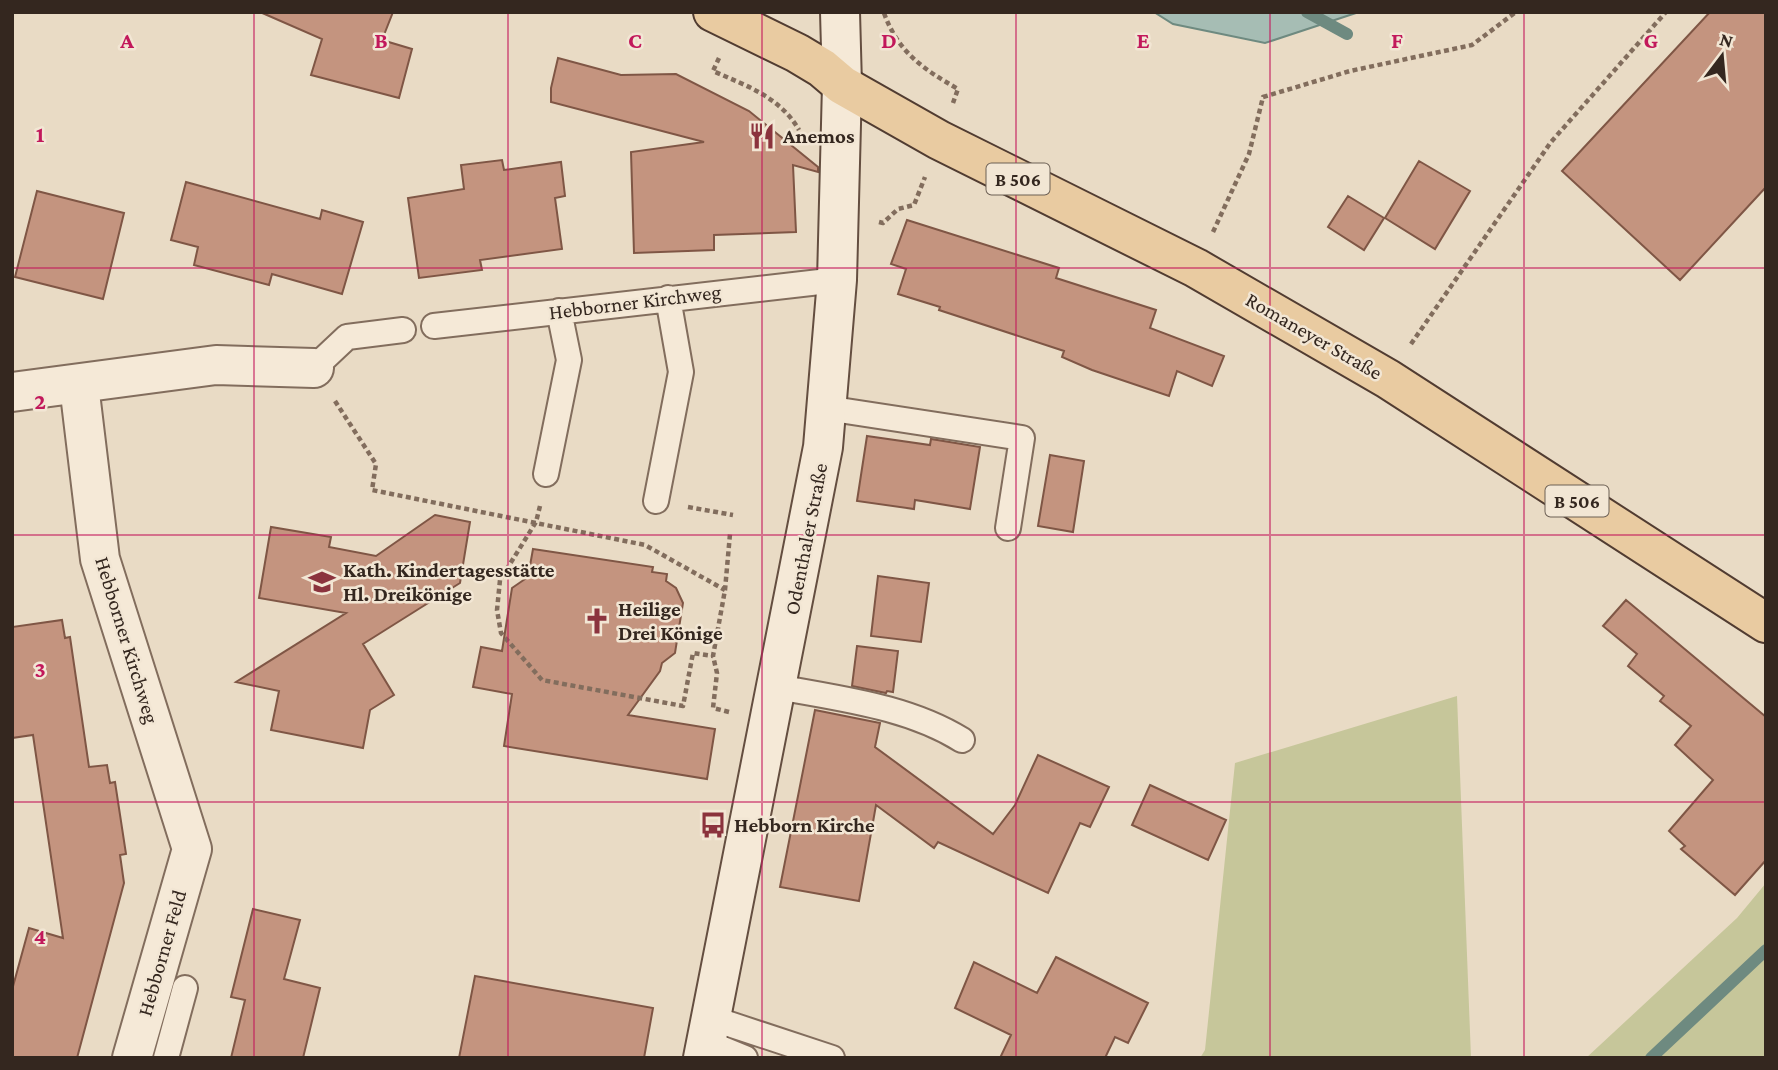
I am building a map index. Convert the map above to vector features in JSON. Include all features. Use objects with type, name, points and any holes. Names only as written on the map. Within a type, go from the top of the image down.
[{"type":"main road","name":"B 506","points":[[713,12],[797,53],[822,68],[842,85]]},
{"type":"main road","name":"Odenthaler Straße","points":[[707,1039],[823,447],[837,280],[842,85],[840,12]]},
{"type":"main road","name":"Romaneyer Straße","points":[[842,85],[939,140],[1196,268],[1388,379],[1766,623]]},
{"type":"main road","points":[[12,392],[216,365],[314,368]]},
{"type":"main road","name":"Hebborner Kirchweg","points":[[79,384],[100,559],[192,849]]},
{"type":"main road","name":"Hebborner Feld","points":[[132,1058],[192,849]]},
{"type":"lane","name":"Hebborner Kirchweg","points":[[434,326],[837,280]]},
{"type":"lane","points":[[656,500],[681,372],[668,298]]},
{"type":"lane","points":[[546,474],[569,360],[559,311]]},
{"type":"lane","points":[[314,368],[347,337],[402,330]]},
{"type":"lane","points":[[826,408],[1022,438],[1008,528]]},
{"type":"lane","points":[[778,687],[874,706],[930,722],[962,740]]},
{"type":"lane","points":[[166,1058],[185,988]]},
{"type":"lane","points":[[707,1039],[745,1058]]},
{"type":"lane","points":[[707,1039],[832,1058]]},
{"type":"path","points":[[1196,268],[1249,154],[1263,97],[1350,71],[1472,45],[1516,12]]},
{"type":"path","points":[[1388,379],[1551,142],[1666,12]]},
{"type":"path","points":[[314,368],[376,464],[372,490],[645,545],[725,590]]},
{"type":"path","points":[[546,474],[536,522],[500,580],[497,610],[501,633],[542,680],[683,706],[693,653],[713,656]]},
{"type":"path","points":[[656,500],[733,515]]},
{"type":"path","points":[[713,708],[717,673],[713,656],[725,590],[730,534]]},
{"type":"green space","points":[[1457,696],[1471,1058],[1200,1058],[1205,1050],[1235,763]]},
{"type":"green space","points":[[1766,883],[1766,1058],[1586,1058],[1737,918]]},
{"type":"shaded area","points":[[1154,12],[1359,12],[1265,43],[1173,24]]},
{"type":"building","points":[[260,12],[393,12],[382,40],[412,49],[399,98],[311,75],[322,39]]},
{"type":"building","points":[[1710,12],[1766,12],[1766,187],[1680,280],[1562,171]]},
{"type":"building","points":[[558,58],[621,75],[676,74],[749,111],[818,167],[818,172],[793,165],[796,232],[714,235],[714,250],[634,253],[631,152],[704,142],[551,102],[551,88]]},
{"type":"building","points":[[502,160],[504,170],[561,162],[565,196],[555,198],[562,249],[480,260],[482,270],[419,278],[408,198],[464,189],[461,165]]},
{"type":"building","points":[[1419,161],[1470,191],[1435,249],[1385,218]]},
{"type":"building","points":[[186,182],[320,219],[322,210],[363,222],[342,294],[272,274],[269,285],[194,265],[198,247],[171,240]]},
{"type":"building","points":[[37,191],[124,213],[103,299],[15,277]]},
{"type":"building","points":[[1348,196],[1384,218],[1364,250],[1328,227]]},
{"type":"building","points":[[907,220],[1059,268],[1056,278],[1156,310],[1150,328],[1224,356],[1212,386],[1177,371],[1169,396],[1092,370],[1062,357],[1064,351],[898,294],[906,269],[891,264]]},
{"type":"building","points":[[867,436],[930,445],[931,439],[980,447],[970,509],[915,500],[914,509],[857,501]]},
{"type":"building","points":[[1050,455],[1084,461],[1073,532],[1038,526]]},
{"type":"building","points":[[435,515],[470,522],[460,583],[363,644],[394,695],[370,710],[363,748],[271,730],[279,691],[236,682],[346,613],[259,598],[271,527],[331,537],[329,547],[376,556]]},
{"type":"building","points":[[533,549],[653,567],[652,572],[667,574],[666,581],[676,588],[683,603],[675,653],[662,663],[660,671],[628,715],[715,729],[707,779],[504,746],[512,694],[473,687],[481,647],[502,651],[512,588],[528,577]]},
{"type":"building","points":[[878,576],[929,583],[921,642],[871,636]]},
{"type":"building","points":[[1626,600],[1766,717],[1766,860],[1735,895],[1681,849],[1685,846],[1669,831],[1713,780],[1675,745],[1691,726],[1660,701],[1664,696],[1628,666],[1637,654],[1603,626]]},
{"type":"building","points":[[62,620],[65,638],[70,637],[89,767],[107,765],[110,783],[115,782],[126,854],[120,855],[124,883],[77,1058],[12,1058],[12,990],[29,928],[63,938],[33,735],[12,738],[12,627]]},
{"type":"building","points":[[857,646],[898,651],[893,692],[852,686]]},
{"type":"building","points":[[815,710],[880,723],[875,747],[993,834],[1015,805],[1038,755],[1109,787],[1090,827],[1080,823],[1048,893],[938,842],[934,848],[876,805],[859,901],[780,887]]},
{"type":"building","points":[[1150,785],[1226,820],[1208,860],[1132,825]]},
{"type":"building","points":[[253,909],[300,920],[284,979],[320,988],[303,1058],[231,1058],[245,1000],[231,997]]},
{"type":"building","points":[[1056,957],[1148,1003],[1128,1043],[1115,1037],[1105,1058],[1000,1058],[1011,1035],[955,1008],[974,962],[1037,993]]},
{"type":"building","points":[[475,976],[653,1008],[644,1058],[459,1058]]},
{"type":"waterway","points":[[1307,12],[1347,34]]},
{"type":"waterway","points":[[1651,1058],[1766,950]]},
{"type":"place","name":"Anemos","points":[[762,136]]},
{"type":"place","name":"Kath. Kindertagesstätte Hl. Dreikönige","points":[[322,582]]},
{"type":"place","name":"Heilige Drei Könige","points":[[597,621]]},
{"type":"place","name":"Hebborn Kirche","points":[[713,825]]}]
